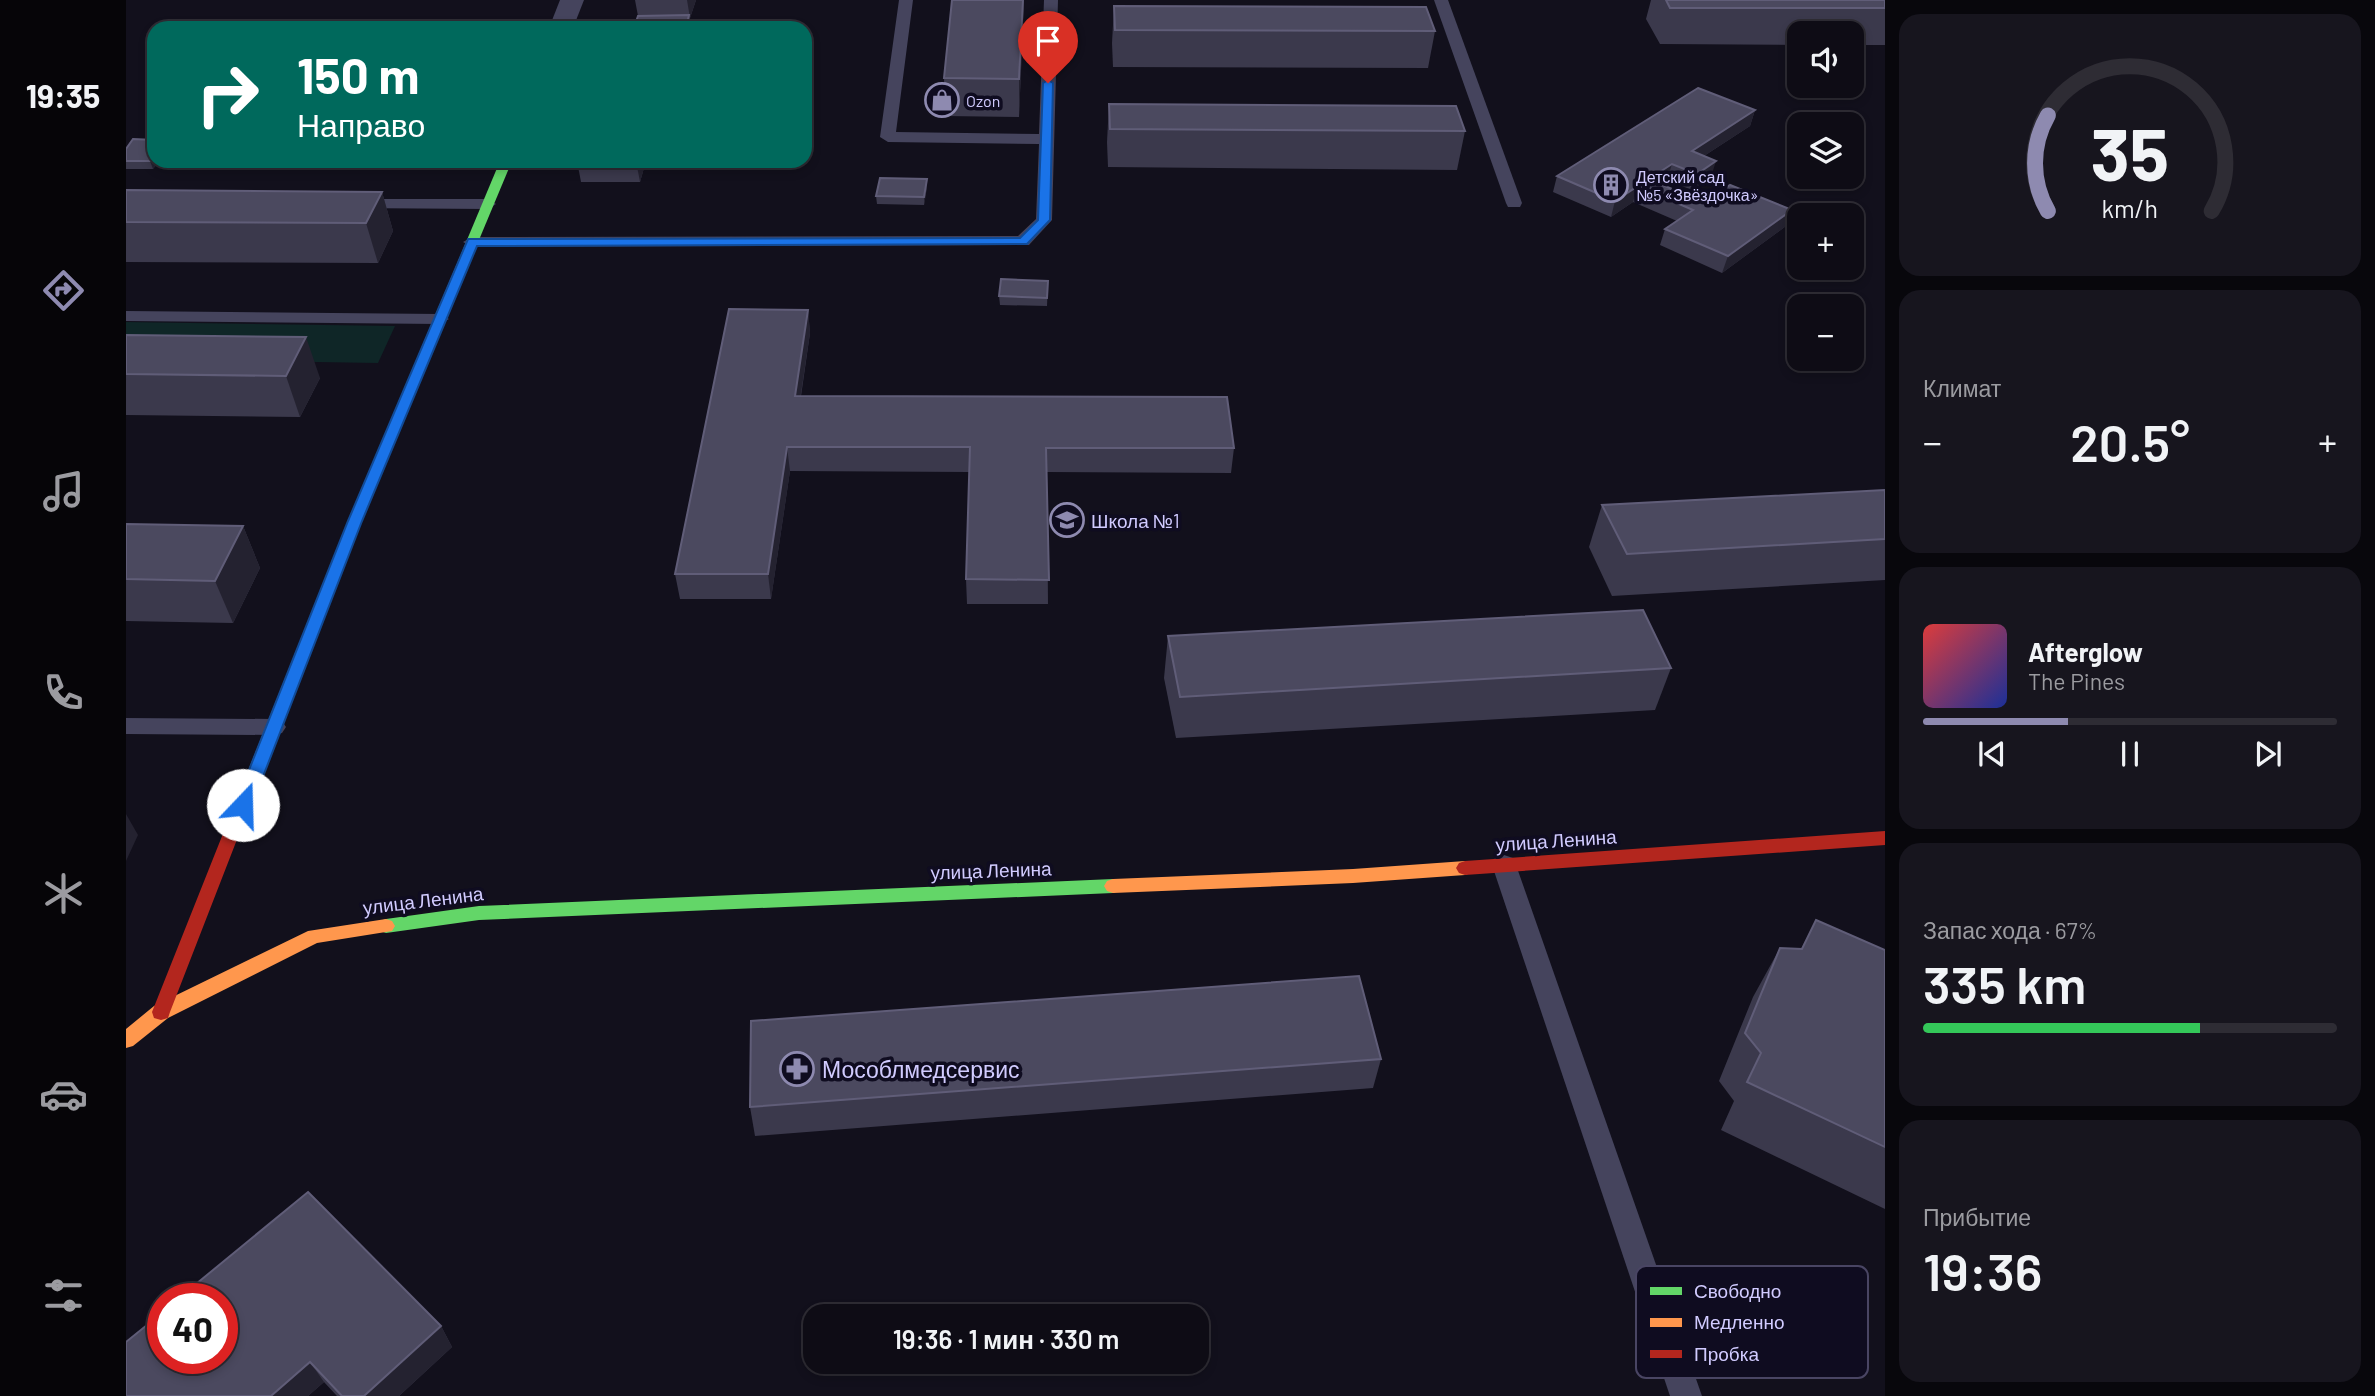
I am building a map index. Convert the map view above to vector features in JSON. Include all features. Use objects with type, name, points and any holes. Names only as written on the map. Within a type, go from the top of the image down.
[{"type":"street","points":[[564,21],[572,0]]},
{"type":"street","points":[[160,1012],[355,521],[503,168]]},
{"type":"street","name":"улица Ленина","points":[[126,1040],[160,1012],[314,936],[479,913],[1353,876],[1885,838]]},
{"type":"lane","points":[[906,0],[888,137],[1046,139]]},
{"type":"lane","points":[[472,242],[1023,241],[1044,220],[1051,0]]},
{"type":"lane","points":[[1441,0],[1514,203]]},
{"type":"lane","points":[[335,204],[488,204]]},
{"type":"lane","points":[[126,316],[440,319]]},
{"type":"lane","points":[[126,726],[274,727]]},
{"type":"lane","points":[[1504,865],[1641,1266]]},
{"type":"lane","points":[[1680,1378],[1686,1396]]},
{"type":"green space","points":[[126,322],[395,326],[378,363],[126,359]]},
{"type":"building","points":[[952,0],[1023,0],[1019,79],[944,78]]},
{"type":"building","points":[[1666,0],[1885,0],[1885,8],[1670,8]]},
{"type":"building","points":[[1114,6],[1426,7],[1435,31],[1115,30]]},
{"type":"building","points":[[689,15],[688,21],[636,21],[638,16]]},
{"type":"building","name":"Детский сад №5 «Звёздочка»","points":[[1698,88],[1755,110],[1692,151],[1716,161],[1697,174],[1672,164],[1649,179],[1704,203],[1730,185],[1787,208],[1787,214],[1728,256],[1665,229],[1693,210],[1638,186],[1615,201],[1557,176]]},
{"type":"building","points":[[1109,104],[1456,106],[1465,131],[1110,129]]},
{"type":"building","points":[[133,139],[147,140],[147,161],[126,161],[126,149]]},
{"type":"building","points":[[880,178],[927,179],[924,197],[876,196]]},
{"type":"building","points":[[126,190],[382,192],[366,223],[126,222]]},
{"type":"building","points":[[1001,279],[1048,281],[1047,298],[999,296]]},
{"type":"building","points":[[729,309],[808,310],[795,396],[1227,397],[1234,448],[1046,448],[1049,580],[966,579],[970,447],[787,447],[768,574],[675,574]]},
{"type":"building","points":[[126,335],[306,337],[286,376],[126,374]]},
{"type":"building","points":[[1885,490],[1885,539],[1627,554],[1602,505]]},
{"type":"building","points":[[126,524],[243,526],[215,581],[126,579]]},
{"type":"building","points":[[1643,610],[1671,668],[1180,697],[1168,636]]},
{"type":"building","points":[[1816,920],[1885,950],[1885,1147],[1747,1082],[1761,1053],[1745,1033],[1780,948],[1802,949]]},
{"type":"building","points":[[1359,976],[1381,1059],[750,1107],[751,1021]]},
{"type":"building","points":[[308,1192],[441,1326],[364,1396],[342,1396],[310,1362],[271,1396],[126,1396],[126,1342],[147,1325],[147,1374],[238,1374],[238,1283],[197,1283]]},
{"type":"traffic: fast","points":[[465,259],[503,168]]},
{"type":"traffic: fast","points":[[386,926],[479,913],[1113,886]]},
{"type":"traffic: slow","points":[[242,806],[355,521],[465,259]]},
{"type":"traffic: slow","points":[[1113,886],[1353,876],[1465,868]]},
{"type":"traffic: slow","points":[[126,1040],[161,1012],[314,936],[386,926]]},
{"type":"traffic: jam","points":[[161,1012],[242,806]]},
{"type":"traffic: jam","points":[[1465,868],[1885,838]]},
{"type":"place","name":"Ozon","points":[[942,100]]},
{"type":"place","name":"Детский сад №5 «Звёздочка»","points":[[1611,185]]},
{"type":"place","name":"Школа №1","points":[[1067,520]]},
{"type":"place","name":"Мособлмедсервис","points":[[797,1069]]},
{"type":"route","points":[[243,805],[355,521],[472,242],[1023,241],[1044,220],[1048,83]]}]
